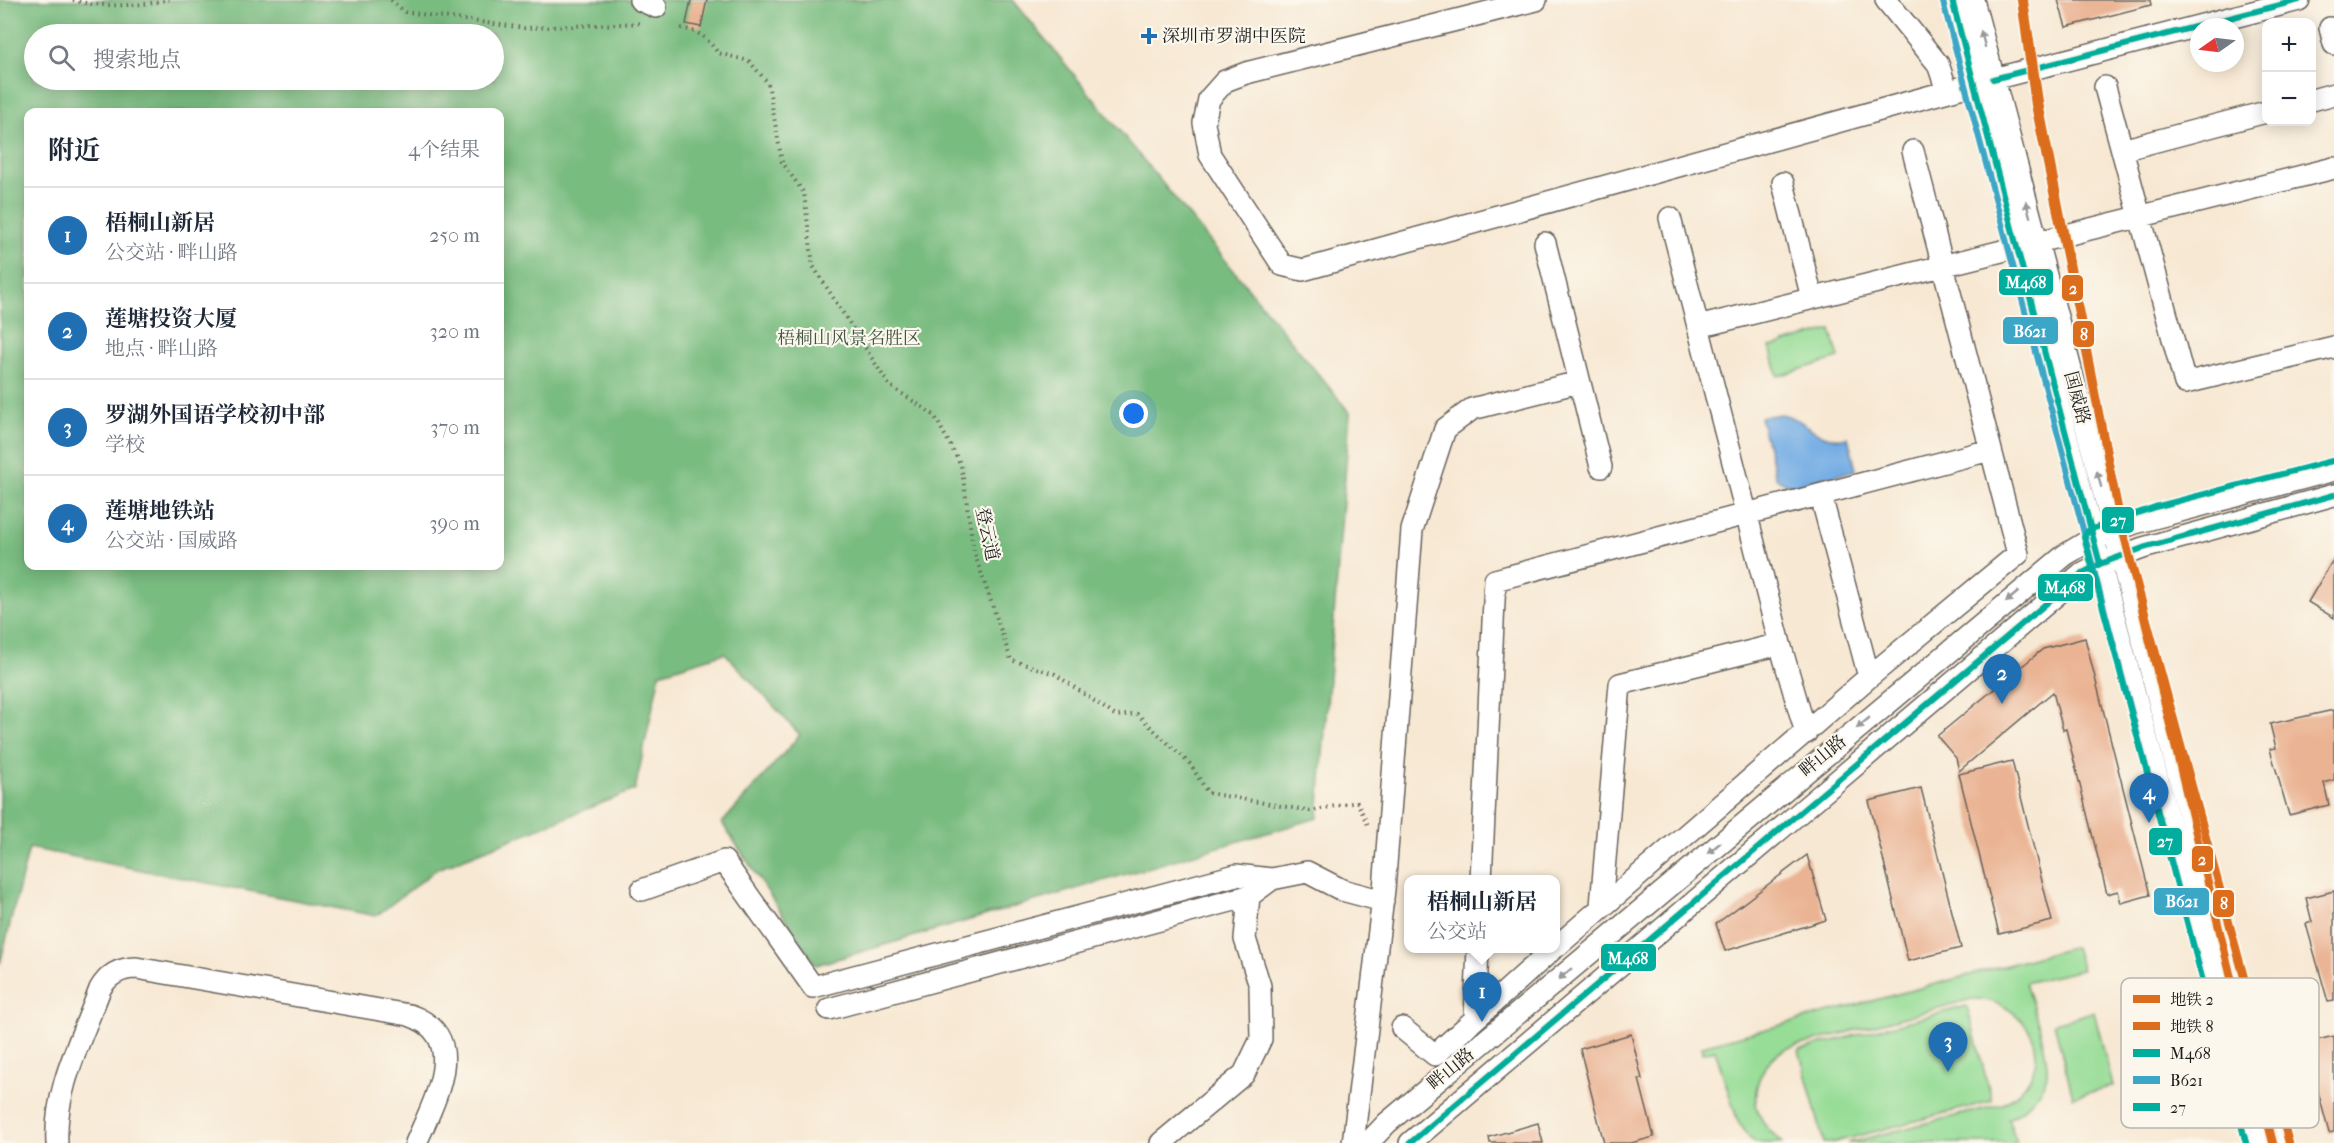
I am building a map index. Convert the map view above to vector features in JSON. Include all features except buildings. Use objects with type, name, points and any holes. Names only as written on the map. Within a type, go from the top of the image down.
[{"type":"street","points":[[1536,0],[1245,73],[1225,81],[1209,99],[1204,123],[1210,154],[1282,265],[1303,270],[1947,91],[2299,0]]},
{"type":"street","points":[[1886,0],[1938,64],[1947,91]]},
{"type":"street","name":"国威路","points":[[1952,0],[1984,81],[2103,535],[2229,978]]},
{"type":"street","name":"国威路","points":[[1973,0],[1984,81]]},
{"type":"street","points":[[2105,87],[2185,383],[2334,347]]},
{"type":"street","points":[[2316,99],[2334,94]]},
{"type":"street","points":[[2122,150],[2262,113]]},
{"type":"street","points":[[1560,943],[1869,677],[2018,554],[1913,151]]},
{"type":"street","points":[[1698,327],[2334,168]]},
{"type":"street","points":[[1783,183],[1812,298]]},
{"type":"street","points":[[1670,218],[1780,644],[1806,733]]},
{"type":"street","points":[[1545,243],[1601,467]]},
{"type":"street","points":[[1353,1143],[1383,901],[1412,530],[1444,429],[1472,409],[1579,382]]},
{"type":"street","points":[[1481,875],[1495,580],[1990,450]]},
{"type":"street","name":"畔山路","points":[[1368,1143],[1387,1123],[2051,565],[2103,535],[2157,516],[2334,470]]},
{"type":"street","name":"畔山路","points":[[1410,1143],[2066,585],[2110,560],[2334,495]]},
{"type":"street","points":[[1821,496],[1869,677]]},
{"type":"street","name":"国威路","points":[[2110,560],[2214,978]]},
{"type":"street","points":[[1601,906],[1620,684],[1780,644]]},
{"type":"street","points":[[642,890],[724,861],[813,987],[1236,875],[1272,879],[1307,872],[1342,890],[1383,901]]},
{"type":"street","points":[[830,1009],[1249,896],[1272,879]]},
{"type":"street","points":[[1161,1143],[1244,1074],[1261,1039],[1260,986],[1245,939],[1249,896]]},
{"type":"street","points":[[1475,1019],[1478,953]]},
{"type":"street","points":[[1402,1028],[1435,1055],[1549,953]]},
{"type":"street","points":[[57,1143],[58,1105],[100,989],[106,979],[127,968],[409,1015],[421,1019],[438,1038],[444,1065],[439,1090],[416,1143]]},
{"type":"street","name":"国威路","points":[[2251,1128],[2255,1143]]},
{"type":"street","name":"国威路","points":[[2272,1128],[2276,1143]]},
{"type":"path","points":[[73,0],[84,3],[151,4],[170,0]]},
{"type":"path","points":[[391,0],[405,12],[494,24]]},
{"type":"path","points":[[504,25],[524,28],[650,10]]},
{"type":"path","name":"登云道","points":[[681,28],[691,30],[708,39],[718,53],[749,61],[768,83],[782,162],[804,193],[813,266],[889,385],[934,415],[961,465],[974,552],[1011,660],[1055,674],[1116,716],[1137,714],[1190,764],[1208,793],[1309,811],[1358,802],[1373,836]]},
{"type":"green space","name":"梧桐山风景名胜区","points":[[0,0],[1013,0],[1350,413],[1318,818],[816,965],[722,823],[800,735],[725,653],[660,673],[635,790],[437,869],[376,916],[29,848],[0,964]]},
{"type":"green space","points":[[1831,330],[1839,358],[1778,376],[1770,347]]},
{"type":"green space","points":[[2075,947],[2082,970],[2025,983],[2040,1031],[2047,1070],[2046,1079],[2035,1097],[2008,1119],[2017,1142],[1848,1143],[2003,1104],[2019,1092],[2030,1077],[2035,1065],[2036,1052],[2033,1039],[2019,1018],[1997,1003],[1972,999],[1785,1049],[1777,1054],[1760,1077],[1756,1105],[1764,1122],[1783,1143],[1754,1143],[1738,1122],[1715,1050],[1702,1053],[1702,1046]]},
{"type":"green space","points":[[1967,1006],[1992,1101],[1824,1143],[1799,1050]]},
{"type":"green space","points":[[2094,1012],[2113,1086],[2073,1097],[2054,1023]]},
{"type":"water","points":[[1781,414],[1828,437],[1848,437],[1856,470],[1792,487],[1776,478],[1760,417]]},
{"type":"metro line","name":"2","points":[[2021,0],[2035,105],[2121,522],[2231,978]]},
{"type":"metro line","name":"8","points":[[2024,1],[2040,108],[2120,521],[2244,978]]},
{"type":"metro line","name":"2","points":[[2269,1128],[2273,1143]]},
{"type":"metro line","name":"8","points":[[2285,1128],[2289,1143]]},
{"type":"transit line","name":"M468","points":[[1952,0],[2100,564]]},
{"type":"transit line","name":"M468","points":[[1993,79],[2299,0]]},
{"type":"transit line","name":"B621","points":[[1943,2],[2202,978]]},
{"type":"transit line","name":"27","points":[[2202,978],[2084,537],[2089,530],[2155,507],[2332,461]]},
{"type":"transit line","name":"M468","points":[[1410,1143],[2081,574],[2100,564],[2143,548],[2334,495]]},
{"type":"transit line","name":"B621","points":[[2242,1128],[2246,1143]]},
{"type":"transit line","name":"27","points":[[2242,1128],[2246,1143]]},
{"type":"place","name":"深圳市罗湖中医院","points":[[1149,36]]},
{"type":"place","name":"莲塘投资大厦","points":[[2002,704]]},
{"type":"place","name":"莲塘地铁站","points":[[2149,823]]},
{"type":"place","name":"梧桐山新居","points":[[1482,1022]]},
{"type":"place","name":"罗湖外国语学校初中部","points":[[1948,1072]]}]
